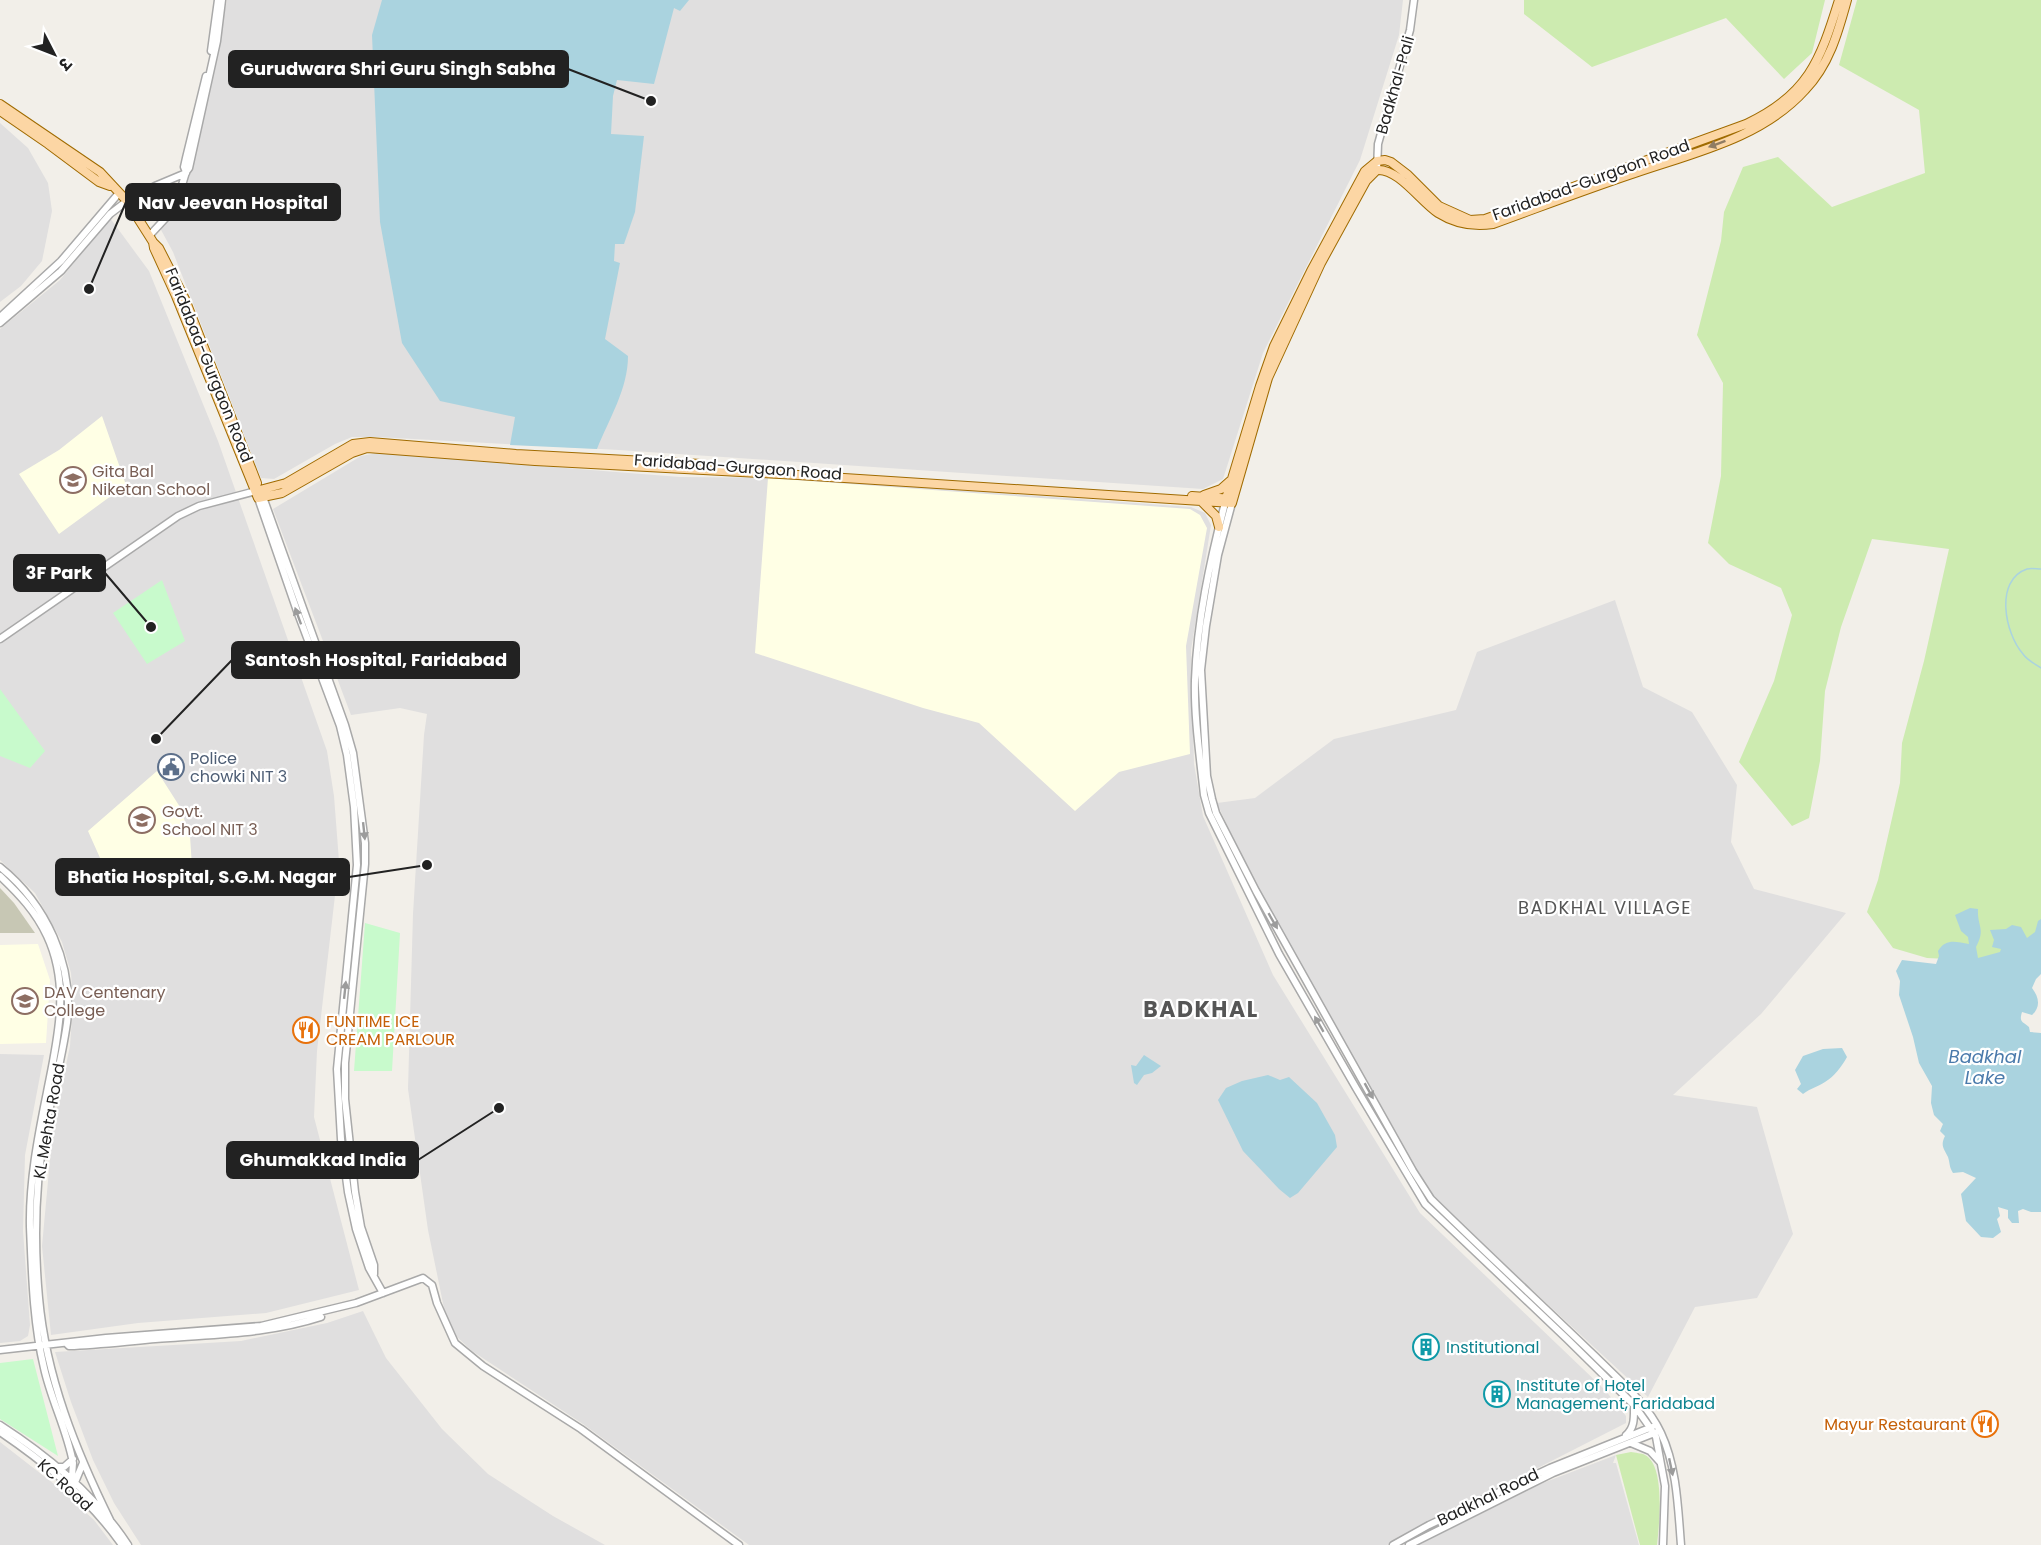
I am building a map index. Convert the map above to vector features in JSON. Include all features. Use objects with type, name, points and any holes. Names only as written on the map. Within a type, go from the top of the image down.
[{"type":"main road","name":"Faridabad-Gurgaon Road","points":[[1377,161],[1391,162],[1445,210],[1470,220],[1485,219],[1762,117],[1795,90],[1815,66],[1839,0]]},
{"type":"main road","name":"Faridabad-Gurgaon Road","points":[[1377,170],[1389,171],[1437,212],[1456,222],[1483,225],[1493,224],[1715,145],[1774,119],[1806,90],[1830,52],[1847,0]]},
{"type":"main road","name":"Faridabad-Gurgaon Road","points":[[0,104],[86,162],[99,172],[111,187]]},
{"type":"main road","name":"Faridabad-Gurgaon Road","points":[[0,111],[99,182],[111,187],[127,201],[151,239],[259,494],[282,493],[352,453],[367,448],[535,461],[645,464],[1229,501]]},
{"type":"main road","points":[[1229,501],[1232,479],[1274,346],[1352,194],[1365,171],[1377,161]]},
{"type":"main road","points":[[1229,501],[1268,378],[1322,263],[1366,181],[1377,170]]},
{"type":"main road","points":[[1219,526],[1216,516],[1201,499],[1221,489],[1232,479]]},
{"type":"street","points":[[151,239],[177,203],[186,172],[184,167],[210,58],[220,0]]},
{"type":"street","name":"Badkhal-Pali","points":[[1377,170],[1378,144],[1410,30],[1414,0]]},
{"type":"street","points":[[0,323],[46,285],[110,214],[127,201],[167,179],[186,172]]},
{"type":"street","points":[[0,317],[61,261],[119,193]]},
{"type":"street","points":[[0,639],[178,516],[199,506],[259,494],[345,725],[353,753],[361,804],[365,864],[345,1063],[345,1099],[361,1227],[374,1265],[374,1274],[383,1293]]},
{"type":"street","points":[[1229,501],[1212,552],[1199,633],[1195,681],[1204,795],[1215,827],[1279,954],[1425,1204],[1636,1397],[1669,1458],[1677,1499],[1681,1545]]},
{"type":"street","points":[[1229,501],[1206,626],[1201,670],[1208,776],[1216,813],[1260,900],[1431,1199],[1591,1358],[1655,1429],[1666,1497],[1664,1545]]},
{"type":"street","name":"KL Mehta Road","points":[[0,867],[25,890],[38,907],[52,934],[62,961],[68,992],[67,1023],[45,1131],[36,1225],[39,1299],[44,1346],[43,1366],[72,1459],[71,1484]]},
{"type":"street","name":"KL Mehta Road","points":[[0,876],[24,900],[43,929],[56,960],[60,982],[61,1012],[32,1185],[30,1224],[33,1299],[65,1418],[111,1522]]},
{"type":"street","points":[[0,1350],[66,1343],[69,1346],[99,1345],[242,1334],[287,1326],[345,1309],[348,1305],[423,1278],[430,1281],[432,1285],[437,1303],[455,1343],[483,1365],[581,1429],[740,1545]]},
{"type":"street","points":[[1621,1439],[1630,1433],[1634,1422],[1634,1406]]},
{"type":"street","points":[[0,1425],[56,1467],[111,1522],[128,1545]]},
{"type":"street","name":"Badkhal Road","points":[[1394,1545],[1477,1502],[1584,1453],[1655,1429]]},
{"type":"street","name":"Badkhal Road","points":[[1408,1545],[1543,1478],[1630,1443],[1655,1429]]},
{"type":"street","name":"KC Road","points":[[0,1432],[71,1484],[122,1545]]},
{"type":"street","points":[[1630,1443],[1650,1451],[1660,1462]]},
{"type":"street","points":[[56,1467],[64,1467],[72,1459]]},
{"type":"street","points":[[71,1484],[83,1462]]},
{"type":"shaded area","points":[[227,0],[1403,0],[1399,35],[1360,160],[1263,353],[1223,479],[1203,489],[619,450],[377,437],[352,437],[335,444],[274,479],[261,478],[173,252],[160,228],[177,209],[197,145]]},
{"type":"shaded area","points":[[0,123],[28,148],[48,183],[52,211],[42,261],[21,286],[0,302]]},
{"type":"shaded area","points":[[110,218],[149,271],[218,441],[327,751],[334,796],[339,861],[317,1051],[314,1117],[359,1290],[266,1313],[138,1323],[51,1335],[42,1246],[53,1127],[70,1046],[73,1002],[71,973],[62,942],[35,893],[0,860],[0,329],[60,280]]},
{"type":"shaded area","name":"Gita Bal Niketan School","points":[[102,416],[126,485],[59,534],[19,474],[59,450]]},
{"type":"shaded area","points":[[377,453],[680,477],[790,478],[1191,507],[1205,513],[1211,525],[1191,650],[1194,764],[1203,816],[1273,975],[1420,1213],[1605,1390],[1626,1416],[1626,1423],[1387,1545],[749,1545],[583,1424],[472,1351],[456,1336],[445,1313],[428,1230],[408,1089],[413,914],[427,714],[400,708],[351,715],[273,509],[361,456]]},
{"type":"shaded area","points":[[768,478],[1190,509],[1200,515],[1207,528],[1186,646],[1190,754],[1119,772],[1075,811],[979,723],[923,708],[755,653]]},
{"type":"shaded area","name":"BADKHAL VILLAGE","points":[[1615,600],[1643,687],[1692,712],[1737,785],[1731,842],[1754,889],[1846,913],[1761,1014],[1673,1095],[1757,1107],[1793,1234],[1757,1298],[1695,1307],[1648,1397],[1424,1190],[1245,865],[1217,803],[1255,798],[1334,739],[1456,710],[1477,652]]},
{"type":"shaded area","name":"Govt. School NIT 3","points":[[157,771],[180,807],[190,836],[193,882],[113,887],[88,831]]},
{"type":"shaded area","points":[[0,888],[14,903],[35,933],[0,933]]},
{"type":"shaded area","name":"DAV Centenary College","points":[[38,944],[50,980],[46,1043],[0,1044],[0,945]]},
{"type":"shaded area","points":[[0,1054],[44,1055],[25,1155],[23,1231],[30,1325],[28,1336],[20,1341],[0,1343]]},
{"type":"shaded area","points":[[363,1311],[386,1358],[442,1429],[488,1474],[553,1516],[605,1545],[141,1545],[114,1503],[93,1460],[55,1352],[241,1341],[327,1323]]},
{"type":"shaded area","points":[[0,1442],[54,1484],[94,1520],[113,1545],[0,1545]]},
{"type":"shaded area","points":[[1616,1455],[1613,1463],[1616,1463],[1639,1545],[1403,1545],[1465,1513]]},
{"type":"green space","points":[[1524,0],[1825,0],[1812,53],[1784,79],[1726,18],[1592,67],[1524,14]]},
{"type":"green space","points":[[1857,0],[2041,0],[2041,948],[1990,961],[1927,958],[1893,948],[1867,912],[1878,880],[1900,783],[1902,743],[1924,661],[1949,549],[1872,539],[1841,627],[1825,691],[1820,761],[1809,818],[1792,826],[1739,762],[1774,681],[1792,615],[1781,588],[1729,564],[1708,543],[1721,476],[1723,383],[1697,335],[1721,241],[1724,212],[1743,167],[1778,157],[1832,207],[1925,173],[1919,110],[1839,65]]},
{"type":"green space","points":[[162,580],[185,641],[147,664],[113,613]]},
{"type":"green space","points":[[0,689],[45,751],[30,768],[0,756]]},
{"type":"green space","points":[[365,923],[400,933],[392,1071],[354,1071]]},
{"type":"green space","points":[[33,1359],[58,1456],[0,1419],[0,1363]]},
{"type":"green space","points":[[1631,1452],[1645,1455],[1652,1461],[1656,1471],[1660,1497],[1657,1545],[1640,1545],[1616,1455]]},
{"type":"water","points":[[382,0],[689,0],[680,11],[674,8],[654,84],[617,80],[613,96],[611,134],[644,136],[635,212],[624,244],[615,244],[614,261],[620,263],[605,339],[628,356],[627,368],[617,404],[597,449],[510,445],[515,417],[440,401],[402,343],[380,222],[372,35]]},
{"type":"water","name":"Badkhal Lake","points":[[1970,908],[1978,909],[1981,931],[1976,947],[1978,958],[2000,952],[2001,949],[1992,947],[1994,940],[1990,930],[2006,929],[2012,925],[2021,927],[2027,938],[2035,932],[2038,921],[2041,919],[2041,974],[2032,988],[2038,1005],[2032,1015],[2022,1012],[2021,1018],[2029,1027],[2030,1032],[2041,1033],[2041,1212],[2023,1209],[2018,1211],[2019,1223],[2012,1223],[2008,1218],[2008,1210],[1998,1207],[2000,1216],[1997,1219],[2001,1232],[1993,1238],[1981,1237],[1966,1221],[1961,1194],[1976,1178],[1963,1172],[1953,1173],[1951,1169],[1943,1145],[1945,1136],[1940,1131],[1943,1124],[1934,1115],[1931,1103],[1932,1086],[1919,1063],[1899,995],[1900,981],[1896,971],[1902,960],[1936,964],[1938,951],[1944,944],[1956,942],[1969,944],[1968,937],[1961,931],[1955,915]]},
{"type":"water","points":[[1842,1048],[1847,1057],[1832,1077],[1803,1094],[1797,1089],[1801,1084],[1795,1070],[1803,1056],[1823,1049]]},
{"type":"water","points":[[1144,1055],[1161,1066],[1152,1073],[1144,1075],[1137,1085],[1134,1083],[1131,1065],[1136,1066]]},
{"type":"water","points":[[1268,1075],[1280,1080],[1289,1077],[1317,1103],[1335,1135],[1337,1147],[1298,1193],[1290,1198],[1243,1151],[1218,1100],[1226,1088],[1242,1081]]},
{"type":"waterway","points":[[2041,569],[2027,569],[2017,575],[2006,595],[2011,634],[2027,658],[2041,668]]},
{"type":"place","name":"Gurudwara Shri Guru Singh Sabha","points":[[651,101]]},
{"type":"place","name":"Nav Jeevan Hospital","points":[[89,289]]},
{"type":"place","name":"Gita Bal Niketan School","points":[[73,480]]},
{"type":"place","name":"3F Park","points":[[151,627]]},
{"type":"place","name":"Santosh Hospital, Faridabad","points":[[156,739]]},
{"type":"place","name":"Police chowki NIT 3","points":[[171,767]]},
{"type":"place","name":"Govt. School NIT 3","points":[[142,820]]},
{"type":"place","name":"Bhatia Hospital, S.G.M. Nagar","points":[[427,865]]},
{"type":"place","name":"DAV Centenary College","points":[[25,1001]]},
{"type":"place","name":"FUNTIME ICE CREAM PARLOUR","points":[[306,1030]]},
{"type":"place","name":"Ghumakkad India","points":[[499,1108]]},
{"type":"place","name":"Institutional","points":[[1426,1347]]},
{"type":"place","name":"Institute of Hotel Management, Faridabad","points":[[1497,1394]]},
{"type":"place","name":"Mayur Restaurant","points":[[1985,1424]]},
{"type":"district","name":"BADKHAL VILLAGE","points":[[1605,907]]},
{"type":"district","name":"BADKHAL","points":[[1201,1009]]}]
